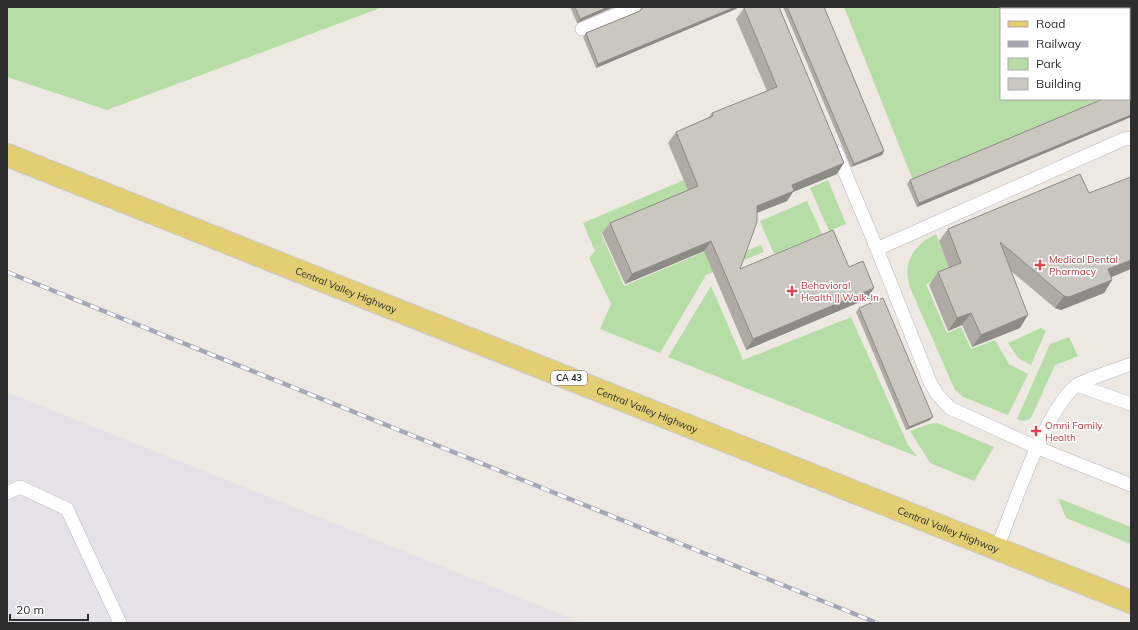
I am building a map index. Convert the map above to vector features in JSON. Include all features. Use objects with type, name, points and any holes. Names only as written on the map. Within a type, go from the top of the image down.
[{"type":"main road","name":"Central Valley Highway","points":[[7,155],[1131,602]]},
{"type":"lane","points":[[582,29],[634,7]]},
{"type":"lane","points":[[877,249],[1117,142],[1131,138]]},
{"type":"lane","points":[[831,139],[930,382],[937,394],[950,408],[1038,448],[1131,485]]},
{"type":"lane","points":[[997,548],[1038,448],[1058,407],[1077,385],[1131,364]]},
{"type":"lane","points":[[1077,385],[1131,404]]},
{"type":"lane","points":[[7,493],[20,487],[67,509],[120,623]]},
{"type":"shaded area","points":[[7,392],[583,623],[7,623]]},
{"type":"green space","points":[[7,7],[383,7],[107,110],[7,77]]},
{"type":"green space","points":[[844,7],[1131,7],[1130,98],[1130,8],[1000,8],[1000,100],[1124,100],[916,188]]},
{"type":"green space","points":[[691,177],[698,191],[601,233],[624,286],[720,245],[726,258],[761,245],[764,252],[706,275],[660,353],[600,329],[611,304],[589,258],[595,251],[583,223]]},
{"type":"green space","points":[[828,180],[846,224],[829,231],[810,188]]},
{"type":"green space","points":[[807,201],[822,234],[774,254],[760,221]]},
{"type":"green space","points":[[936,234],[951,273],[926,284],[947,333],[961,327],[971,349],[995,340],[1009,364],[1028,374],[1008,415],[963,397],[955,390],[911,290],[907,272],[911,257],[921,244]]},
{"type":"green space","points":[[711,286],[743,360],[851,317],[908,445],[918,457],[668,357]]},
{"type":"green space","points":[[1041,328],[1046,331],[1031,365],[1018,358],[1008,343]]},
{"type":"green space","points":[[1069,337],[1078,356],[1055,365],[1031,418],[1024,421],[1017,419],[1050,344]]},
{"type":"green space","points":[[937,423],[994,447],[974,481],[930,463],[910,431],[929,424]]},
{"type":"green space","points":[[1058,498],[1131,527],[1131,544],[1066,518]]},
{"type":"building","points":[[575,7],[608,7],[580,19]]},
{"type":"building","points":[[643,7],[735,7],[598,64],[586,33],[640,11]]},
{"type":"building","points":[[779,7],[844,163],[792,185],[794,191],[757,206],[757,222],[740,269],[833,230],[849,267],[863,261],[874,288],[753,339],[711,241],[632,274],[610,223],[698,186],[676,132],[713,116],[712,113],[777,87],[744,8]]},
{"type":"building","points":[[787,7],[824,7],[884,151],[854,164]]},
{"type":"building","points":[[1130,88],[1131,115],[919,203],[910,180],[1101,100],[1130,100]]},
{"type":"building","name":"Medical Dental Pharmacy","points":[[1080,174],[1089,193],[1131,177],[1131,260],[1108,269],[1112,280],[1069,297],[1064,296],[1000,242],[1028,315],[981,335],[971,313],[957,318],[938,272],[961,263],[948,229]]},
{"type":"building","points":[[883,298],[933,417],[909,427],[859,308]]},
{"type":"railway","points":[[7,272],[877,623]]},
{"type":"place","name":"Medical Dental Pharmacy","points":[[1040,265]]},
{"type":"place","name":"Behavioral Health || Walk-In","points":[[792,291]]},
{"type":"place","name":"Omni Family Health","points":[[1036,431]]}]
